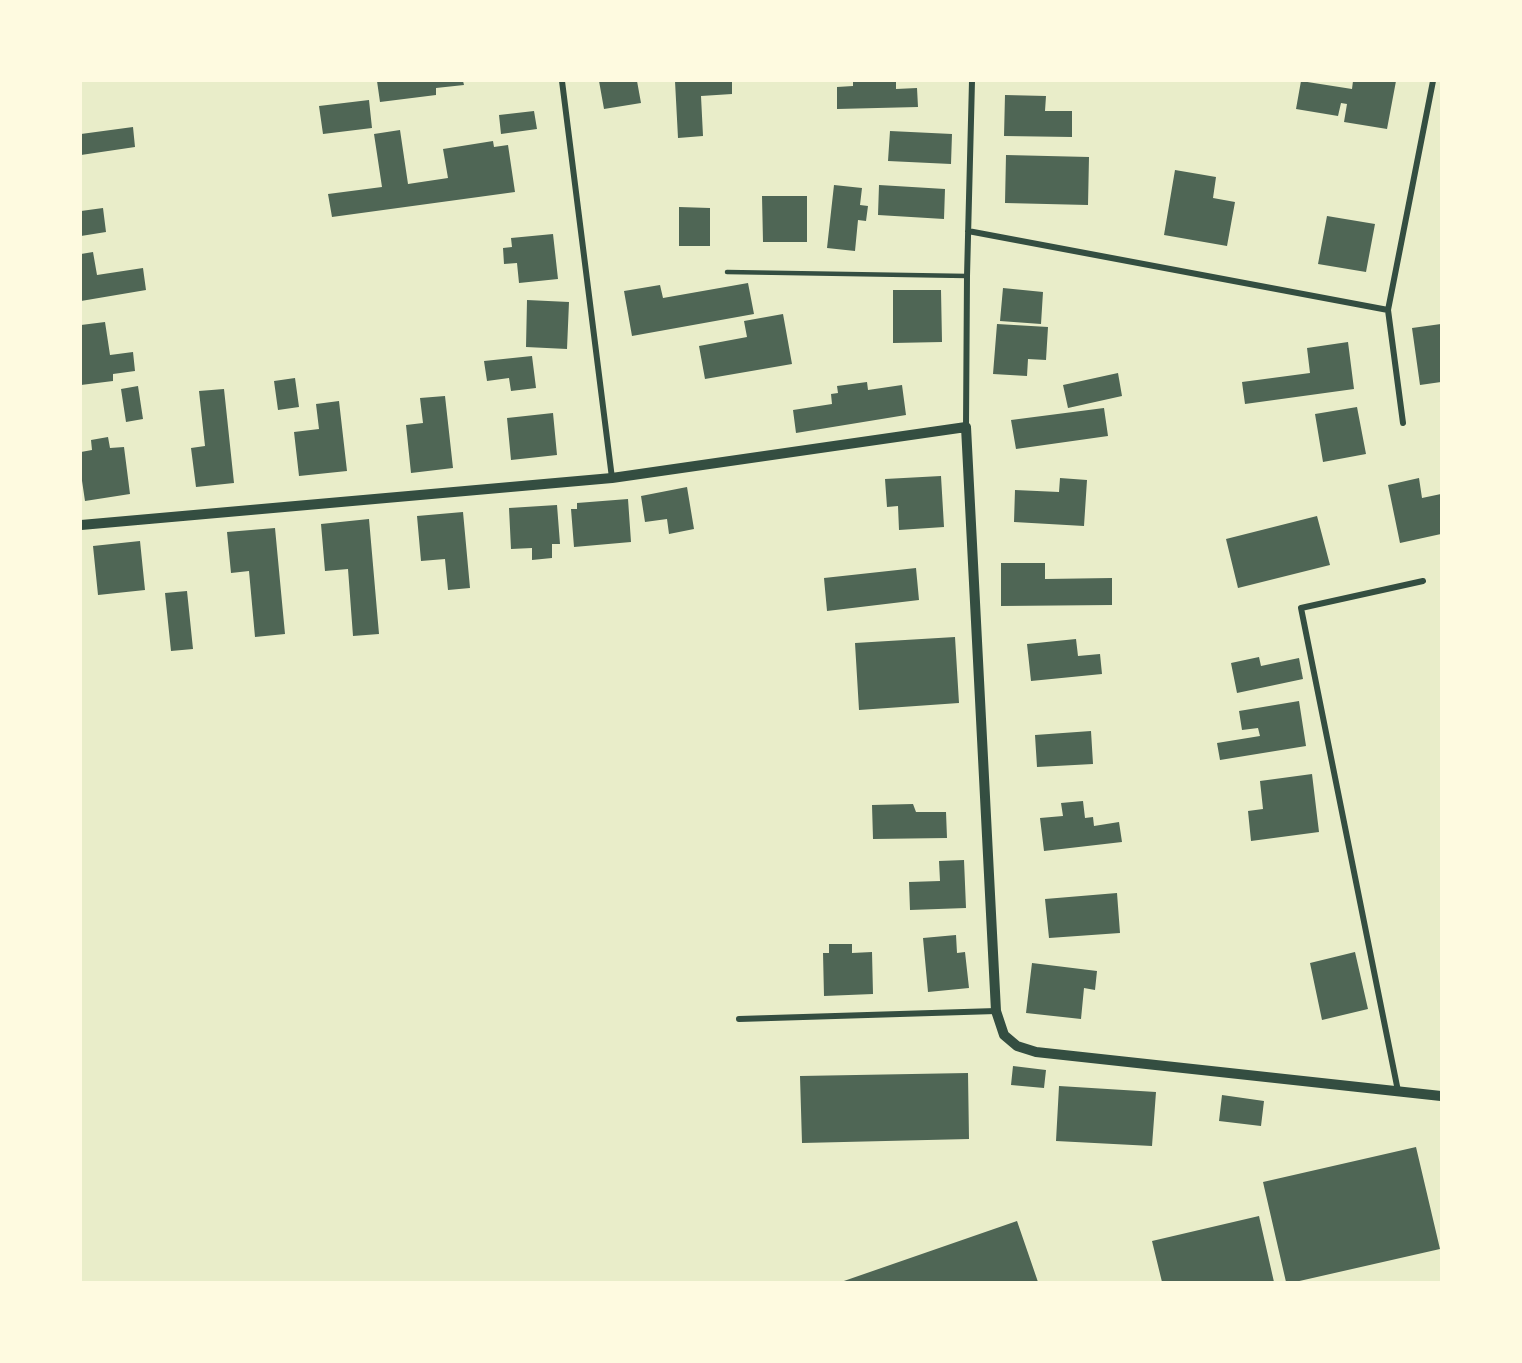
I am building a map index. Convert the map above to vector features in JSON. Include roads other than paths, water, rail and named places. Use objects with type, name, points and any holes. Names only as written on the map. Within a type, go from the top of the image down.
[{"type":"street","points":[[562,81],[612,478]]},
{"type":"street","points":[[972,81],[966,427],[996,1011],[1004,1035],[1017,1046],[1036,1052],[1441,1096]]},
{"type":"street","points":[[1403,423],[1388,310],[1433,81]]},
{"type":"street","points":[[968,231],[1388,310]]},
{"type":"street","points":[[81,525],[612,478],[966,427]]},
{"type":"street","points":[[1398,1091],[1301,608],[1423,581]]},
{"type":"street","points":[[739,1019],[996,1011]]},
{"type":"lane","points":[[727,272],[967,276]]}]
